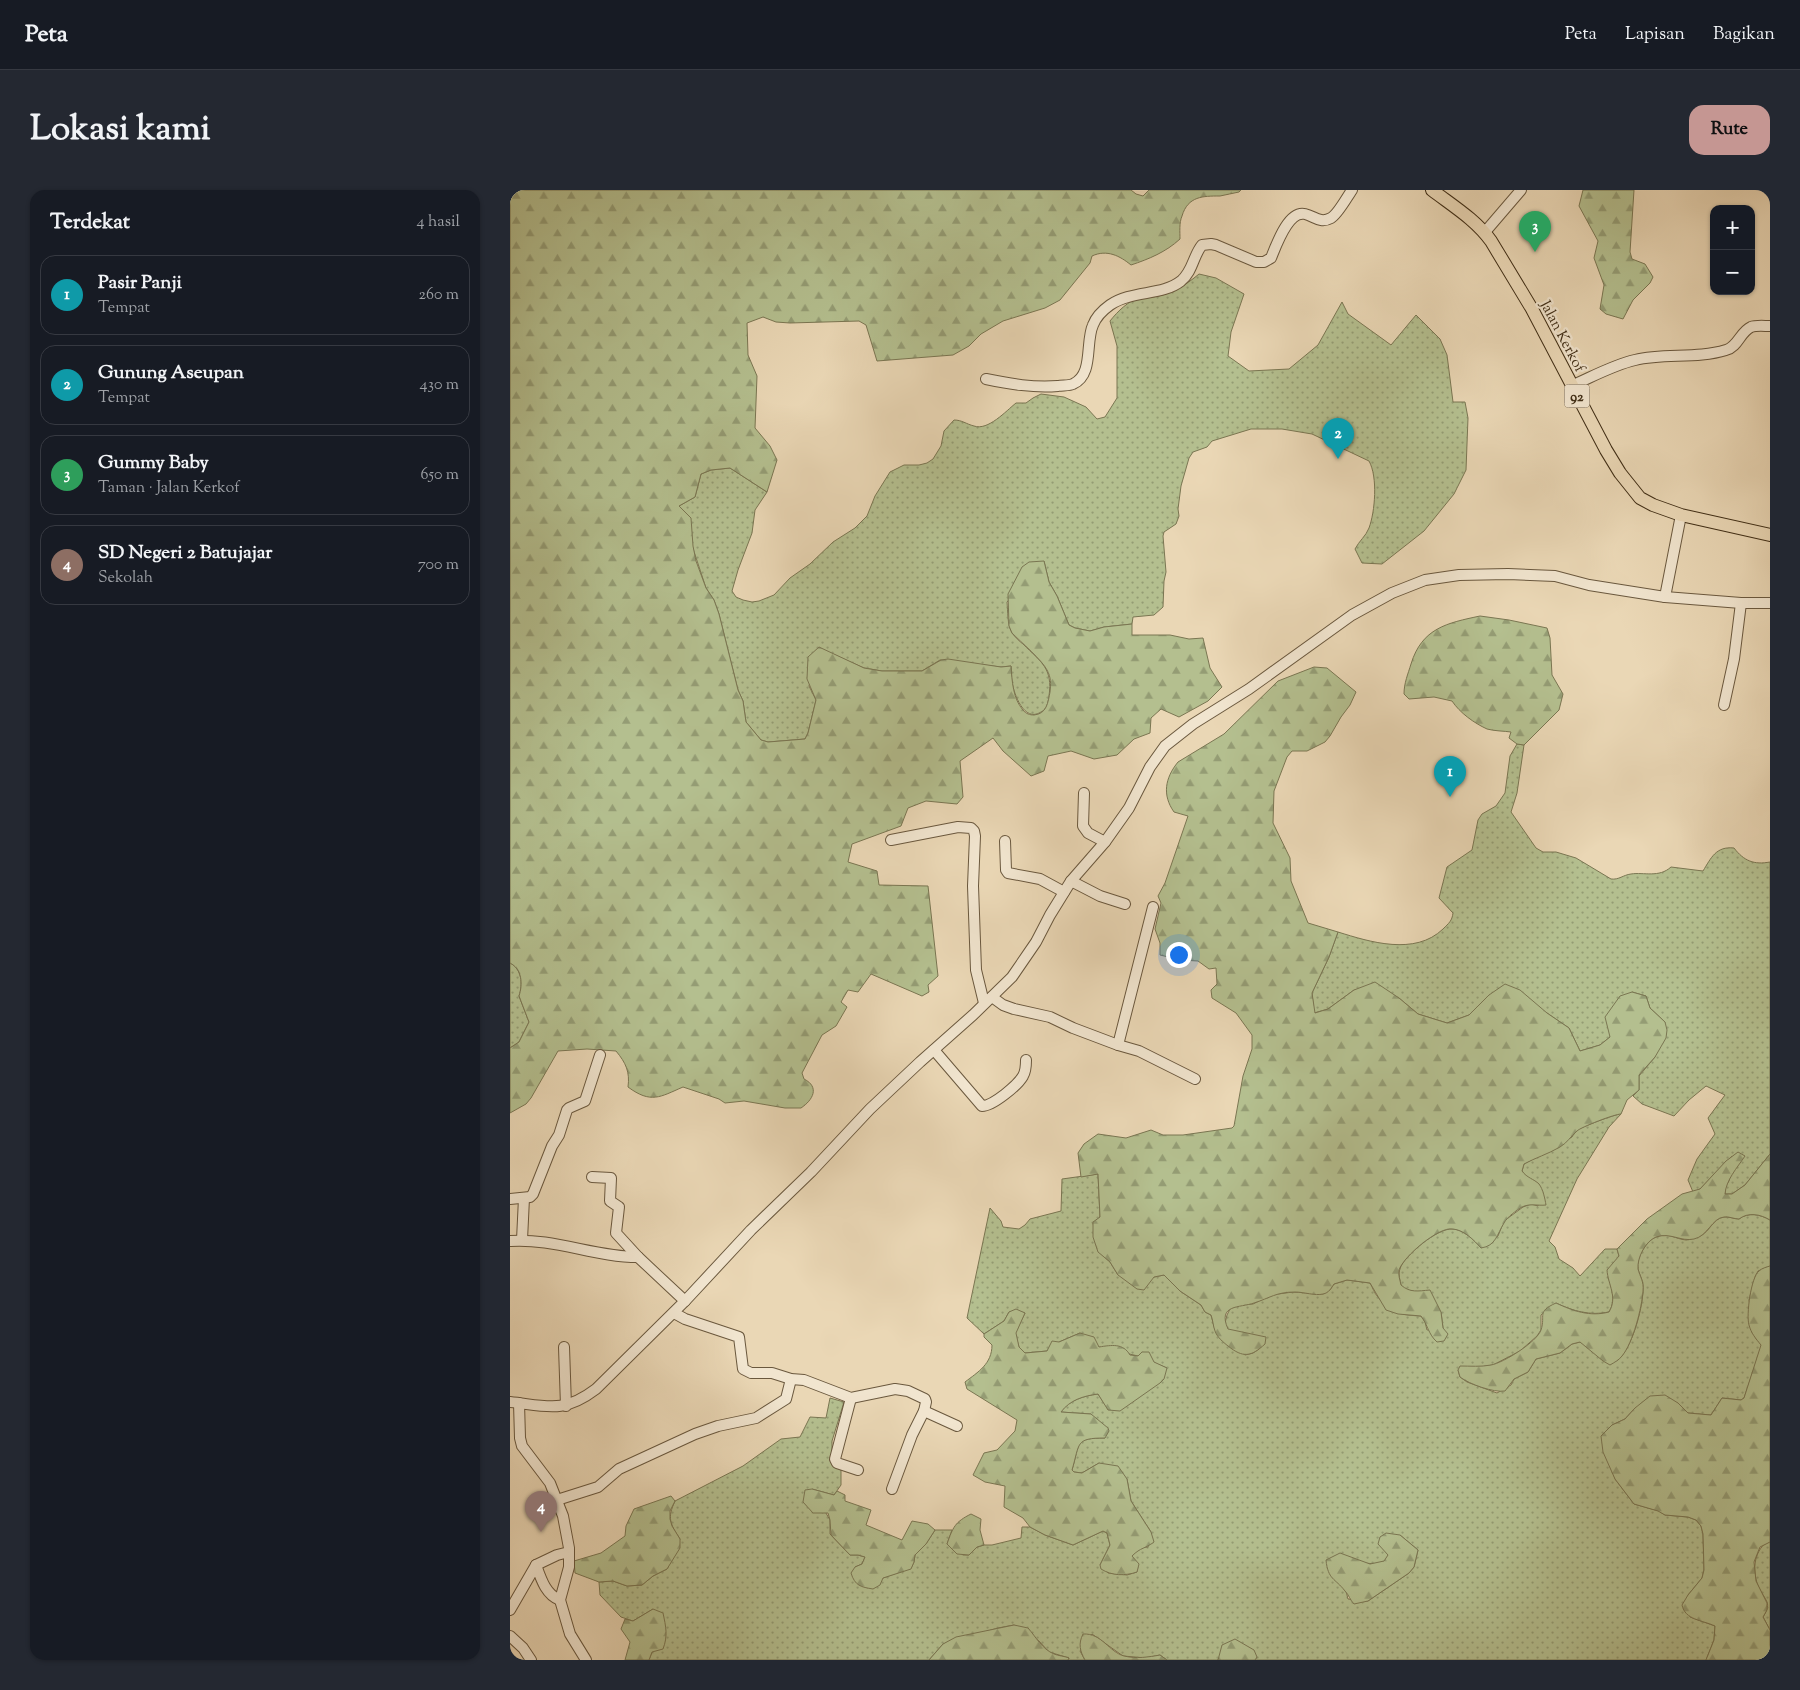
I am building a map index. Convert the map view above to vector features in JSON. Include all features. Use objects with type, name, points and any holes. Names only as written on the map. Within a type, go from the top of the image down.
[{"type":"main road","name":"Jalan Kerkof","points":[[1432,190],[1485,232],[1514,278],[1606,450],[1629,486],[1640,498],[1681,515],[1770,535]]},
{"type":"street","points":[[986,379],[1027,387],[1073,384],[1080,379],[1086,370],[1092,326],[1109,306],[1125,297],[1168,288],[1182,280],[1191,270],[1198,250],[1202,245],[1211,244],[1256,262],[1264,262],[1271,258],[1284,227],[1298,214],[1304,213],[1317,220],[1324,221],[1330,219],[1335,215],[1352,190]]},
{"type":"street","points":[[1485,232],[1521,190]]},
{"type":"street","points":[[1571,386],[1598,373],[1636,359],[1713,353],[1726,350],[1732,348],[1752,326],[1770,326]]},
{"type":"street","points":[[1665,597],[1681,515]]},
{"type":"street","points":[[586,1660],[570,1634],[560,1600],[568,1575],[569,1552],[563,1516],[550,1483],[522,1446],[515,1402],[541,1407],[566,1406],[578,1401],[596,1389],[674,1313],[751,1230],[811,1172],[870,1109],[1012,977],[1036,942],[1071,881],[1105,842],[1128,808],[1158,755],[1175,736],[1249,689],[1352,615],[1406,587],[1426,580],[1445,577],[1508,574],[1556,576],[1598,587],[1665,597],[1741,603],[1770,603]]},
{"type":"street","points":[[1724,704],[1734,659],[1741,603]]},
{"type":"street","points":[[1084,793],[1083,826],[1088,833],[1105,842]]},
{"type":"street","points":[[891,840],[958,827],[971,828],[974,831],[975,859],[973,886],[976,970],[988,1000],[1025,1012],[1050,1017],[1073,1028],[1139,1051],[1195,1079]]},
{"type":"street","points":[[1005,841],[1006,870],[1008,873],[1040,879],[1064,892]]},
{"type":"street","points":[[1071,881],[1100,896],[1125,904]]},
{"type":"street","points":[[1118,1045],[1153,907]]},
{"type":"street","points":[[934,1050],[982,1106],[987,1106],[1021,1080],[1026,1070],[1026,1060]]},
{"type":"street","points":[[510,1199],[530,1197],[536,1190],[552,1146],[559,1135],[569,1108],[585,1101],[600,1055]]},
{"type":"street","points":[[592,1177],[611,1178],[610,1202],[619,1207],[616,1233],[638,1258],[685,1301]]},
{"type":"street","points":[[522,1240],[524,1198]]},
{"type":"street","points":[[510,1241],[532,1240],[550,1242],[610,1256],[638,1258]]},
{"type":"street","points":[[674,1313],[685,1319],[739,1337],[743,1369],[751,1373],[772,1373],[790,1380],[808,1381],[828,1391],[850,1398],[890,1389],[901,1389],[918,1394],[925,1399],[924,1411],[912,1435],[892,1489]]},
{"type":"street","points":[[564,1348],[566,1406]]},
{"type":"street","points":[[557,1500],[598,1487],[619,1468],[695,1434],[718,1426],[756,1418],[786,1399],[790,1380]]},
{"type":"street","points":[[850,1398],[835,1458],[837,1463],[858,1470]]},
{"type":"street","points":[[924,1411],[957,1426]]},
{"type":"street","points":[[510,1610],[536,1565],[556,1555],[569,1552]]},
{"type":"street","points":[[536,1565],[548,1591],[553,1597],[560,1600]]},
{"type":"street","points":[[510,1636],[523,1648],[531,1660]]},
{"type":"green space","points":[[510,190],[1131,190],[1143,196],[1149,190],[1241,190],[1220,196],[1197,198],[1188,204],[1181,219],[1180,239],[1151,258],[1131,265],[1113,254],[1103,253],[1092,256],[1090,263],[1060,300],[1045,308],[1003,321],[981,334],[969,346],[953,355],[877,361],[866,325],[859,321],[790,323],[776,322],[763,317],[747,323],[748,355],[757,376],[755,428],[770,446],[777,460],[767,492],[730,468],[711,470],[701,474],[695,497],[679,506],[691,518],[696,561],[706,588],[714,600],[719,614],[738,690],[743,701],[746,722],[761,740],[768,742],[805,739],[816,700],[807,679],[808,657],[819,647],[864,668],[882,671],[922,671],[941,660],[948,659],[1001,667],[1011,666],[1014,690],[1020,706],[1030,714],[1034,715],[1042,712],[1046,707],[1050,692],[1048,673],[1041,661],[1012,633],[1009,626],[1008,594],[1022,567],[1029,562],[1044,561],[1049,582],[1069,625],[1090,631],[1104,627],[1132,624],[1132,635],[1170,635],[1189,639],[1203,638],[1210,668],[1222,687],[1208,701],[1179,717],[1161,709],[1151,718],[1150,733],[1134,739],[1117,755],[1094,759],[1071,751],[1048,756],[1044,771],[1031,776],[1003,751],[993,738],[960,761],[963,797],[957,804],[926,801],[908,808],[901,826],[852,844],[848,862],[877,871],[879,885],[928,886],[938,976],[928,985],[929,992],[922,996],[871,974],[858,992],[848,990],[841,1002],[847,1007],[836,1026],[822,1035],[802,1073],[804,1079],[812,1086],[813,1094],[809,1101],[801,1108],[785,1108],[744,1101],[725,1103],[719,1099],[683,1087],[662,1096],[643,1096],[628,1087],[626,1068],[616,1051],[587,1049],[558,1051],[531,1098],[526,1104],[510,1113],[510,1048],[519,1042],[529,1022],[519,996],[521,982],[519,973],[510,963]]},
{"type":"green space","points":[[1583,190],[1634,190],[1630,252],[1632,259],[1645,264],[1653,277],[1650,283],[1633,300],[1623,319],[1606,314],[1600,309],[1604,285],[1594,258],[1598,241],[1579,206]]},
{"type":"green space","points":[[1199,274],[1216,278],[1244,294],[1231,332],[1228,356],[1249,371],[1289,369],[1318,345],[1342,302],[1348,314],[1391,345],[1416,315],[1440,339],[1447,355],[1453,402],[1465,402],[1468,418],[1466,470],[1454,494],[1424,531],[1382,564],[1362,563],[1355,549],[1368,531],[1373,513],[1375,494],[1374,476],[1369,461],[1312,434],[1282,429],[1251,429],[1212,441],[1207,447],[1193,452],[1189,458],[1181,486],[1179,516],[1176,524],[1164,532],[1166,572],[1163,607],[1154,615],[1133,617],[1132,624],[1104,627],[1090,631],[1075,628],[1069,625],[1049,582],[1044,561],[1007,602],[1008,622],[1012,633],[1040,661],[1047,672],[1050,686],[1049,696],[1043,711],[1030,714],[1021,706],[1013,687],[1011,666],[1001,667],[940,660],[922,671],[882,671],[864,668],[819,648],[809,686],[816,700],[805,739],[768,742],[761,740],[746,722],[743,701],[738,690],[719,614],[714,600],[706,588],[679,506],[695,497],[701,474],[711,470],[730,468],[767,492],[755,510],[752,533],[732,591],[736,597],[752,602],[774,595],[790,578],[810,564],[833,542],[855,528],[867,516],[875,496],[890,472],[904,465],[919,465],[933,459],[941,446],[944,431],[954,420],[979,427],[985,426],[997,419],[1016,403],[1026,403],[1041,394],[1064,397],[1086,407],[1097,419],[1105,417],[1117,398],[1117,346],[1110,321],[1132,301],[1141,297],[1153,297],[1172,292]]},
{"type":"green space","points":[[1480,616],[1547,628],[1550,638],[1552,675],[1563,694],[1559,710],[1524,745],[1517,744],[1509,738],[1511,732],[1487,729],[1477,724],[1463,714],[1452,701],[1434,697],[1409,699],[1404,694],[1411,664],[1422,642],[1437,629],[1457,621]]},
{"type":"green space","points":[[1314,667],[1327,668],[1356,692],[1350,705],[1325,742],[1307,751],[1292,751],[1287,757],[1274,791],[1273,823],[1290,858],[1291,881],[1308,923],[1338,932],[1329,957],[1312,993],[1315,1013],[1328,1009],[1354,990],[1375,982],[1418,1014],[1447,1023],[1469,1015],[1489,995],[1505,984],[1520,990],[1547,1013],[1569,1028],[1580,1051],[1600,1045],[1610,1037],[1605,1017],[1620,996],[1632,992],[1646,996],[1650,1008],[1665,1022],[1667,1030],[1666,1038],[1655,1057],[1639,1075],[1639,1090],[1627,1100],[1621,1114],[1605,1118],[1580,1129],[1565,1144],[1524,1164],[1522,1171],[1539,1184],[1543,1191],[1546,1205],[1522,1207],[1505,1221],[1496,1239],[1486,1247],[1481,1248],[1461,1231],[1447,1229],[1439,1232],[1422,1244],[1402,1264],[1399,1276],[1401,1285],[1404,1288],[1418,1291],[1430,1290],[1441,1312],[1443,1328],[1448,1334],[1444,1341],[1437,1342],[1434,1339],[1421,1316],[1398,1314],[1386,1310],[1370,1283],[1347,1280],[1334,1284],[1323,1294],[1283,1293],[1232,1308],[1225,1315],[1228,1329],[1266,1337],[1265,1344],[1260,1348],[1251,1354],[1243,1354],[1233,1350],[1220,1339],[1215,1331],[1211,1315],[1205,1312],[1201,1305],[1180,1291],[1164,1275],[1154,1277],[1144,1290],[1137,1289],[1118,1275],[1110,1262],[1098,1252],[1093,1237],[1093,1222],[1100,1217],[1098,1174],[1081,1177],[1078,1153],[1084,1144],[1098,1134],[1126,1138],[1151,1130],[1163,1135],[1183,1135],[1232,1128],[1234,1126],[1243,1076],[1252,1049],[1252,1035],[1236,1013],[1212,998],[1211,990],[1217,984],[1216,968],[1209,969],[1198,961],[1181,960],[1160,955],[1160,943],[1155,929],[1161,903],[1158,896],[1165,883],[1188,816],[1174,812],[1170,806],[1167,793],[1168,780],[1178,762],[1224,734],[1278,681]]},
{"type":"green space","points":[[1517,744],[1524,745],[1517,793],[1511,812],[1536,848],[1543,852],[1556,852],[1576,858],[1611,879],[1631,874],[1656,874],[1671,867],[1703,871],[1718,851],[1728,848],[1734,848],[1750,861],[1759,863],[1770,862],[1770,1154],[1745,1185],[1732,1194],[1725,1194],[1725,1187],[1729,1181],[1732,1156],[1700,1189],[1693,1192],[1688,1180],[1697,1159],[1715,1134],[1708,1118],[1725,1095],[1706,1086],[1674,1116],[1642,1104],[1633,1096],[1639,1090],[1639,1076],[1655,1057],[1665,1022],[1650,1008],[1646,996],[1632,992],[1610,1037],[1600,1045],[1580,1051],[1569,1028],[1547,1013],[1489,995],[1469,1015],[1447,1023],[1418,1014],[1399,998],[1354,990],[1328,1009],[1314,1013],[1312,993],[1329,957],[1338,932],[1378,943],[1406,944],[1432,937],[1450,922],[1453,913],[1439,898],[1447,867],[1472,850],[1478,820],[1482,814],[1496,806],[1505,793],[1510,756]]},
{"type":"green space","points":[[510,963],[519,973],[521,987],[519,996],[529,1022],[519,1042],[510,1048]]},
{"type":"green space","points":[[1621,1114],[1609,1127],[1577,1179],[1549,1241],[1555,1247],[1559,1259],[1573,1268],[1580,1276],[1605,1249],[1617,1249],[1619,1256],[1608,1277],[1613,1299],[1609,1312],[1582,1312],[1556,1303],[1541,1315],[1541,1330],[1520,1351],[1493,1365],[1458,1370],[1460,1377],[1467,1382],[1497,1393],[1511,1385],[1514,1379],[1528,1372],[1536,1359],[1560,1353],[1572,1344],[1580,1342],[1617,1361],[1632,1338],[1638,1319],[1643,1288],[1638,1265],[1640,1255],[1652,1239],[1665,1235],[1686,1240],[1701,1236],[1716,1220],[1724,1217],[1739,1219],[1746,1215],[1754,1215],[1770,1220],[1770,1266],[1758,1271],[1749,1300],[1756,1339],[1762,1345],[1744,1398],[1741,1400],[1722,1398],[1711,1415],[1688,1413],[1678,1403],[1635,1408],[1625,1419],[1612,1425],[1613,1472],[1615,1479],[1634,1504],[1659,1511],[1665,1515],[1688,1517],[1696,1520],[1701,1526],[1704,1570],[1702,1578],[1688,1595],[1690,1617],[1715,1626],[1714,1640],[1706,1660],[1255,1660],[1257,1657],[1218,1660],[1167,1660],[1160,1655],[1146,1658],[1123,1656],[1092,1634],[1080,1651],[1085,1660],[1068,1660],[1069,1658],[1049,1652],[1039,1641],[1014,1625],[943,1644],[929,1660],[649,1660],[652,1652],[653,1609],[633,1621],[621,1617],[600,1595],[599,1582],[613,1581],[627,1586],[642,1585],[653,1576],[667,1569],[680,1539],[670,1517],[675,1501],[743,1466],[781,1439],[800,1437],[810,1417],[826,1418],[830,1398],[844,1402],[832,1441],[832,1461],[841,1470],[841,1485],[834,1495],[812,1489],[830,1520],[830,1534],[850,1555],[865,1557],[862,1564],[855,1567],[883,1578],[911,1568],[915,1555],[926,1544],[935,1530],[952,1530],[947,1544],[963,1555],[969,1555],[977,1547],[1021,1538],[1022,1527],[1030,1527],[1045,1535],[1073,1545],[1103,1531],[1107,1533],[1110,1545],[1100,1565],[1108,1573],[1127,1575],[1137,1572],[1131,1556],[1139,1548],[1148,1547],[1151,1532],[1131,1501],[1127,1479],[1099,1463],[1082,1473],[1072,1470],[1078,1448],[1083,1441],[1105,1438],[1091,1414],[1060,1412],[1077,1399],[1098,1394],[1108,1409],[1167,1368],[1138,1356],[1099,1347],[1080,1333],[1059,1342],[1047,1351],[1025,1353],[1019,1347],[1015,1333],[1025,1313],[1009,1312],[1004,1321],[984,1334],[967,1318],[990,1208],[1001,1221],[1003,1227],[1019,1229],[1030,1219],[1061,1211],[1062,1179],[1098,1174],[1100,1217],[1093,1223],[1098,1251],[1110,1262],[1118,1275],[1154,1277],[1164,1275],[1180,1291],[1201,1305],[1205,1312],[1211,1315],[1215,1330],[1245,1355],[1259,1349],[1228,1330],[1225,1323],[1230,1309],[1237,1305],[1253,1304],[1271,1295],[1293,1292],[1323,1294],[1330,1290],[1334,1284],[1347,1280],[1370,1283],[1383,1303],[1397,1313],[1421,1316],[1427,1330],[1443,1328],[1441,1312],[1413,1291],[1406,1290],[1401,1285],[1399,1271],[1407,1257],[1438,1233],[1452,1229],[1456,1229],[1472,1238],[1481,1248],[1498,1236],[1504,1221],[1523,1207],[1531,1204],[1538,1206],[1539,1184],[1526,1177],[1522,1171],[1524,1164],[1572,1137],[1577,1130]],"holes":[[[1400,1535],[1418,1550],[1414,1567],[1409,1573],[1368,1601],[1348,1599],[1346,1591],[1363,1563],[1377,1564],[1385,1561]]]},
{"type":"green space","points":[[1738,1152],[1745,1156],[1730,1179],[1725,1194],[1732,1194],[1745,1185],[1770,1154],[1770,1220],[1754,1215],[1746,1215],[1739,1219],[1724,1217],[1716,1220],[1703,1234],[1694,1239],[1661,1236],[1652,1239],[1646,1246],[1638,1264],[1643,1288],[1639,1315],[1630,1343],[1618,1360],[1610,1365],[1580,1342],[1572,1344],[1560,1353],[1536,1359],[1528,1372],[1514,1379],[1505,1391],[1495,1391],[1482,1387],[1460,1377],[1458,1370],[1460,1366],[1491,1365],[1527,1346],[1541,1330],[1543,1314],[1546,1309],[1556,1303],[1582,1312],[1595,1314],[1609,1312],[1612,1307],[1613,1296],[1607,1270],[1619,1256],[1617,1249],[1647,1219],[1682,1194],[1700,1189],[1726,1161]]},
{"type":"green space","points":[[1770,1266],[1770,1542],[1760,1547],[1754,1562],[1756,1581],[1767,1603],[1767,1610],[1763,1617],[1770,1630],[1770,1660],[1706,1660],[1714,1640],[1715,1626],[1690,1617],[1682,1605],[1702,1578],[1704,1570],[1701,1526],[1696,1520],[1688,1517],[1665,1515],[1634,1504],[1615,1479],[1603,1452],[1601,1436],[1612,1425],[1625,1419],[1650,1396],[1665,1395],[1678,1403],[1688,1413],[1711,1415],[1722,1398],[1741,1400],[1744,1398],[1761,1345],[1752,1333],[1749,1325],[1750,1296],[1756,1275],[1763,1268]]},
{"type":"green space","points":[[1016,1309],[1025,1313],[1016,1333],[1019,1347],[1025,1353],[1047,1351],[1052,1341],[1059,1342],[1080,1333],[1094,1337],[1099,1347],[1117,1346],[1124,1348],[1130,1355],[1138,1356],[1142,1352],[1149,1352],[1154,1362],[1167,1368],[1164,1379],[1160,1383],[1120,1411],[1108,1410],[1098,1394],[1077,1399],[1068,1404],[1061,1412],[1091,1414],[1108,1428],[1109,1431],[1105,1438],[1088,1439],[1080,1444],[1072,1470],[1082,1473],[1099,1463],[1118,1466],[1127,1479],[1131,1501],[1151,1532],[1154,1542],[1132,1556],[1139,1564],[1137,1572],[1119,1575],[1101,1569],[1100,1565],[1110,1545],[1107,1533],[1103,1531],[1073,1545],[1045,1535],[1030,1527],[1023,1518],[1004,1507],[1005,1486],[985,1482],[973,1475],[984,1453],[997,1450],[1015,1431],[1017,1420],[967,1389],[965,1382],[983,1367],[990,1357],[992,1345],[984,1337],[984,1334],[1004,1321],[1009,1312]]},
{"type":"green space","points":[[812,1489],[834,1495],[837,1491],[845,1495],[845,1501],[871,1510],[866,1525],[902,1540],[912,1521],[928,1524],[935,1530],[926,1544],[915,1555],[911,1569],[883,1578],[880,1585],[873,1589],[862,1586],[854,1581],[851,1573],[855,1567],[862,1564],[865,1557],[850,1555],[831,1535],[828,1513],[813,1513],[803,1502],[805,1490]]},
{"type":"green space","points":[[671,1496],[675,1501],[670,1511],[670,1519],[680,1539],[680,1548],[667,1569],[653,1576],[642,1585],[627,1586],[613,1581],[599,1582],[575,1573],[574,1561],[601,1553],[625,1536],[626,1526],[634,1509]]},
{"type":"green space","points":[[971,1514],[981,1519],[980,1530],[984,1545],[977,1547],[969,1555],[957,1554],[947,1544],[955,1526]]},
{"type":"green space","points":[[1386,1533],[1400,1535],[1418,1550],[1414,1567],[1409,1573],[1368,1601],[1354,1604],[1330,1575],[1326,1560],[1340,1553],[1370,1564],[1384,1561],[1388,1555],[1378,1544],[1380,1537]]},
{"type":"green space","points":[[1770,1542],[1770,1630],[1763,1617],[1768,1604],[1755,1576],[1756,1557],[1762,1546]]},
{"type":"green space","points":[[653,1609],[663,1613],[666,1640],[663,1649],[652,1652],[649,1660],[625,1660],[630,1642],[621,1629],[625,1619],[633,1621]]},
{"type":"green space","points":[[1014,1625],[1028,1628],[1046,1649],[1054,1654],[1069,1658],[1068,1660],[929,1660],[943,1644],[956,1637]]},
{"type":"green space","points":[[1083,1634],[1095,1636],[1114,1651],[1124,1656],[1138,1658],[1160,1655],[1167,1660],[1085,1660],[1080,1647]]},
{"type":"green space","points":[[1235,1639],[1254,1650],[1257,1657],[1255,1660],[1218,1660],[1222,1645]]},
{"type":"place","name":"Gummy Baby","points":[[1535,252]]},
{"type":"place","name":"Gunung Aseupan","points":[[1338,459]]},
{"type":"place","name":"Pasir Panji","points":[[1450,797]]},
{"type":"place","name":"SD Negeri 2 Batujajar","points":[[541,1532]]}]
